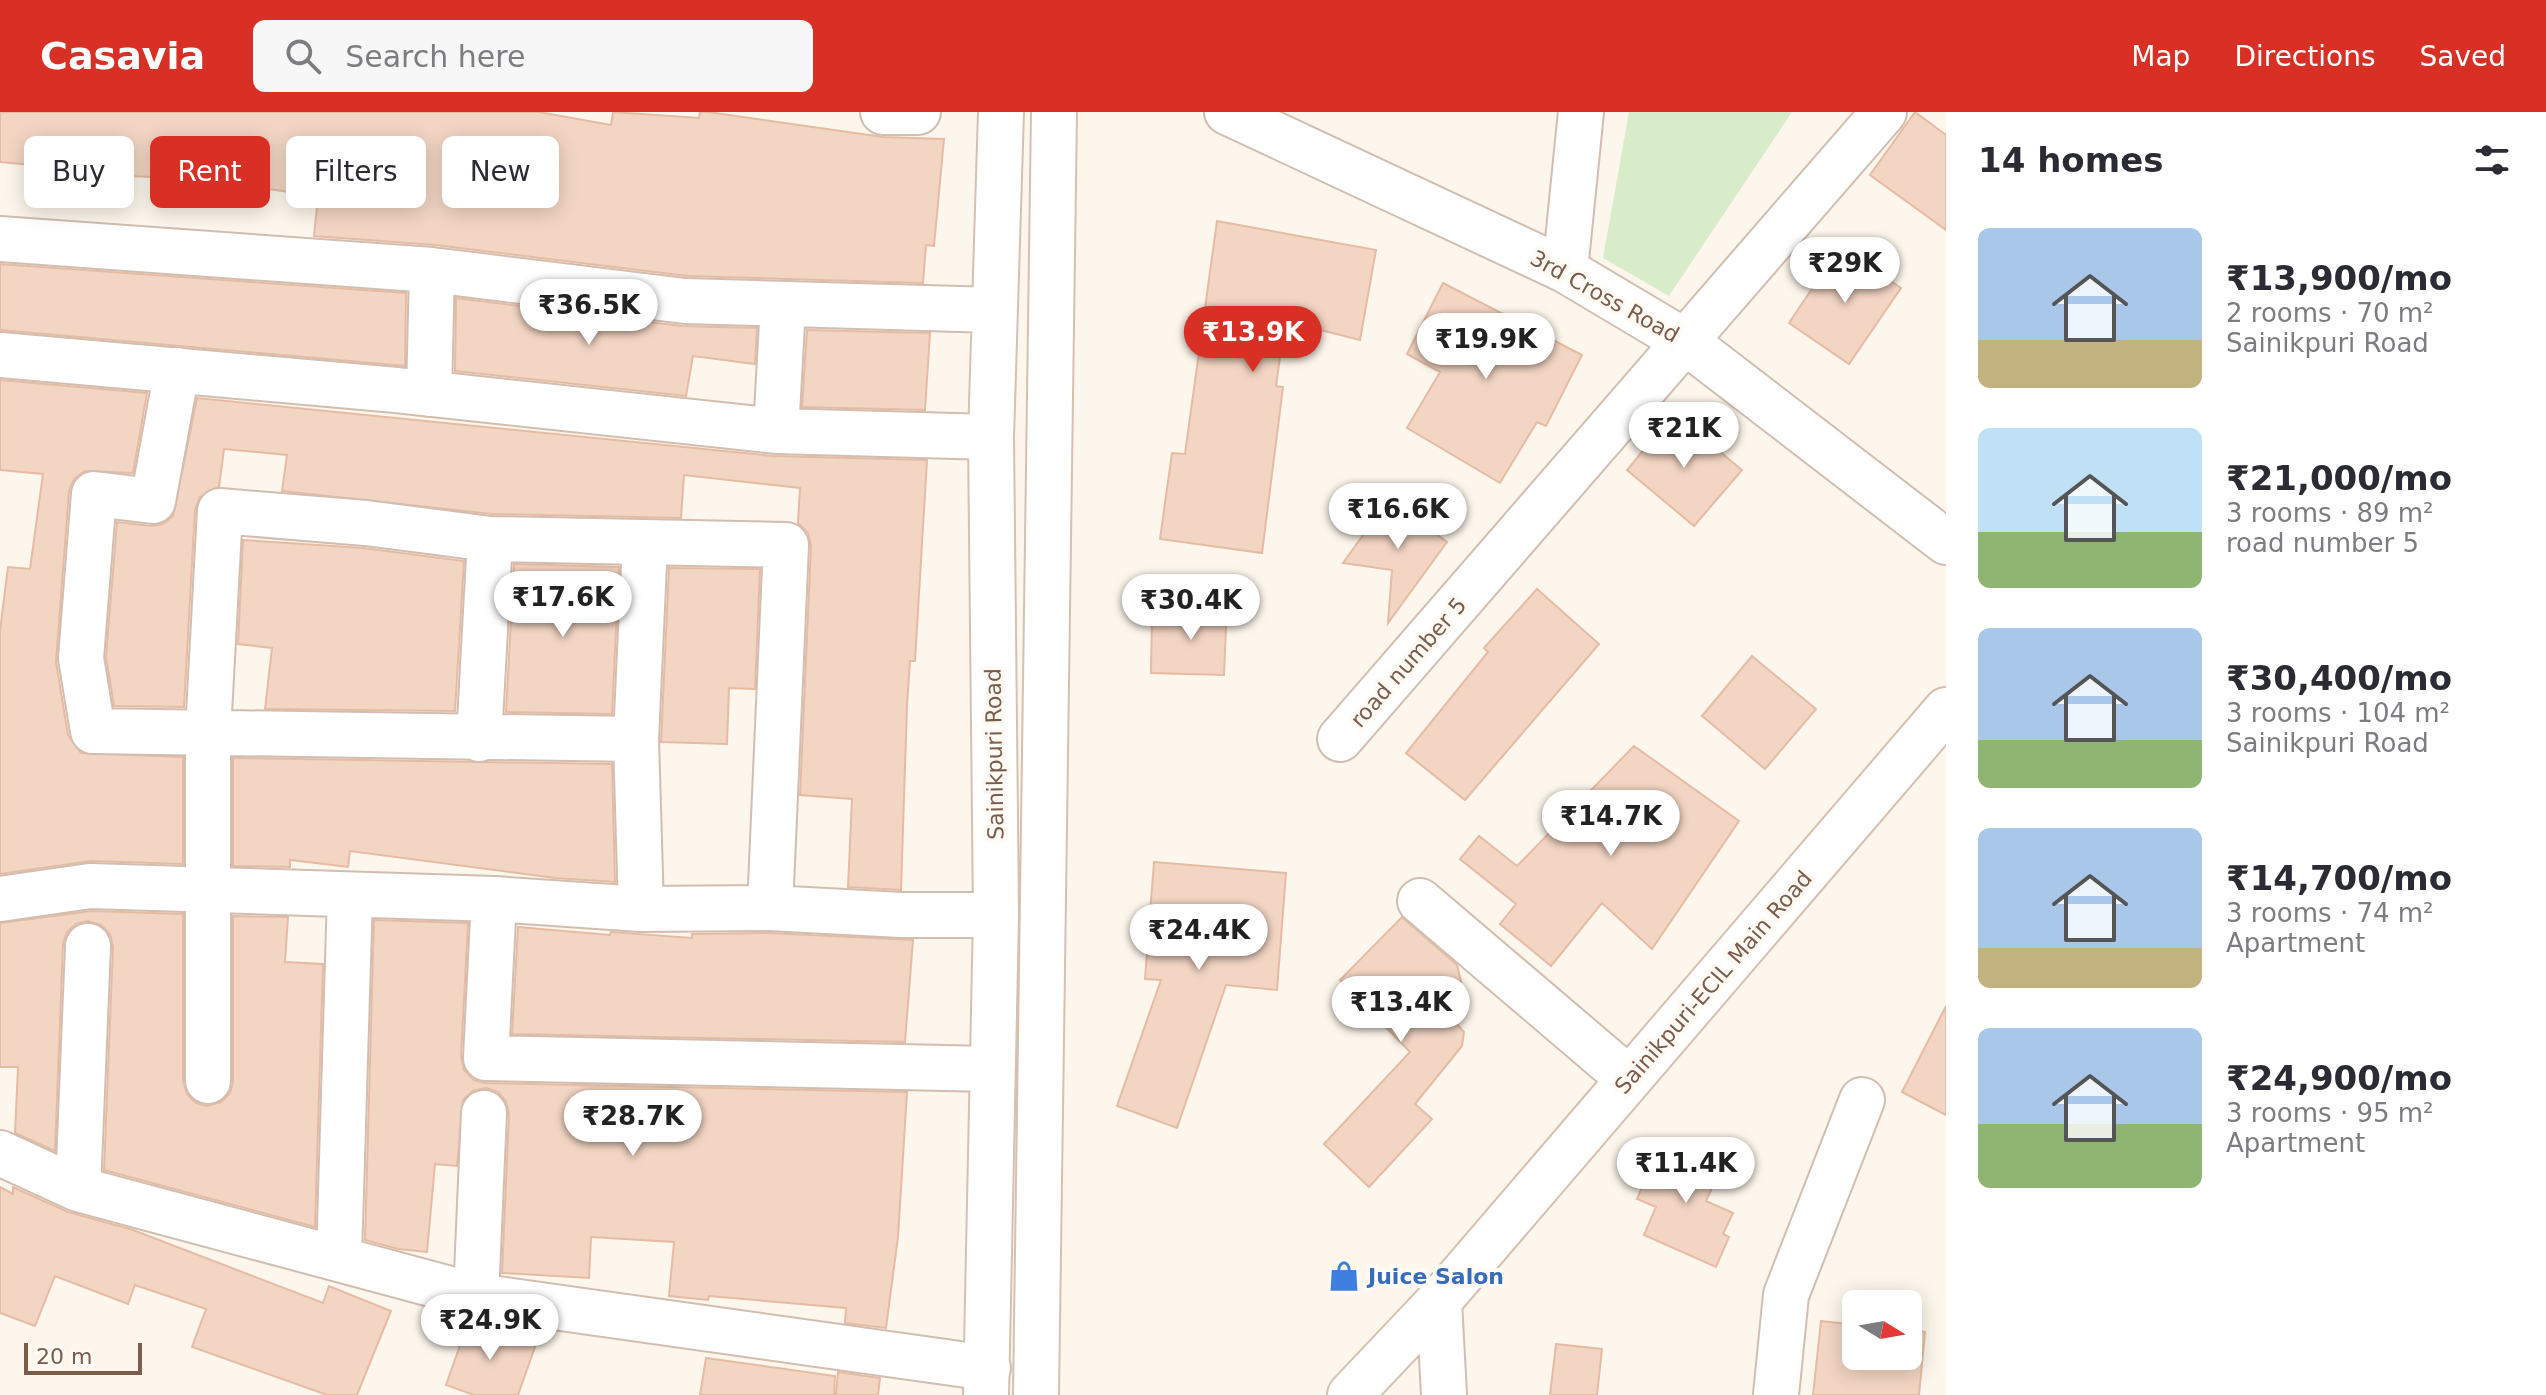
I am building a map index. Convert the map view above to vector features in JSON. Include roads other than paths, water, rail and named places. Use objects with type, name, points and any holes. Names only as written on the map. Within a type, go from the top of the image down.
[{"type":"street","points":[[883,112],[918,112]]},
{"type":"street","name":"Sainikpuri Road","points":[[987,1382],[996,915],[991,437],[1001,112]]},
{"type":"street","points":[[1036,1395],[1054,112]]},
{"type":"street","name":"3rd Cross Road","points":[[1227,112],[1565,270],[1686,342],[1946,542]]},
{"type":"street","points":[[1565,270],[1581,112]]},
{"type":"street","name":"road number 5","points":[[1340,739],[1884,112]]},
{"type":"street","points":[[0,239],[432,270],[685,301],[994,310]]},
{"type":"street","points":[[429,394],[432,270]]},
{"type":"street","points":[[776,431],[783,305]]},
{"type":"street","points":[[0,355],[429,394],[776,431],[991,437]]},
{"type":"street","points":[[177,370],[153,501],[94,494],[81,658],[93,731],[636,739]]},
{"type":"street","points":[[208,1081],[208,732],[220,511],[366,523],[490,539],[786,545],[770,908]]},
{"type":"street","points":[[479,739],[490,539]]},
{"type":"street","points":[[641,909],[636,739],[645,542]]},
{"type":"street","name":"Sainikpuri-ECIL Main Road","points":[[1350,1395],[1439,1301],[1946,710]]},
{"type":"street","points":[[0,899],[90,886],[494,899],[641,909],[770,908],[901,915],[996,915]]},
{"type":"street","points":[[339,1258],[350,895]]},
{"type":"street","points":[[494,899],[486,1058],[991,1069]]},
{"type":"street","points":[[1420,901],[1629,1079]]},
{"type":"street","points":[[78,1189],[88,946]]},
{"type":"street","points":[[1776,1395],[1786,1295],[1862,1100]]},
{"type":"street","points":[[476,1296],[484,1113]]},
{"type":"street","points":[[0,1153],[78,1189],[476,1296],[987,1382]]},
{"type":"street","points":[[1439,1301],[1444,1395]]},
{"type":"place","name":"Juice Salon","points":[[1344,1276]]}]
